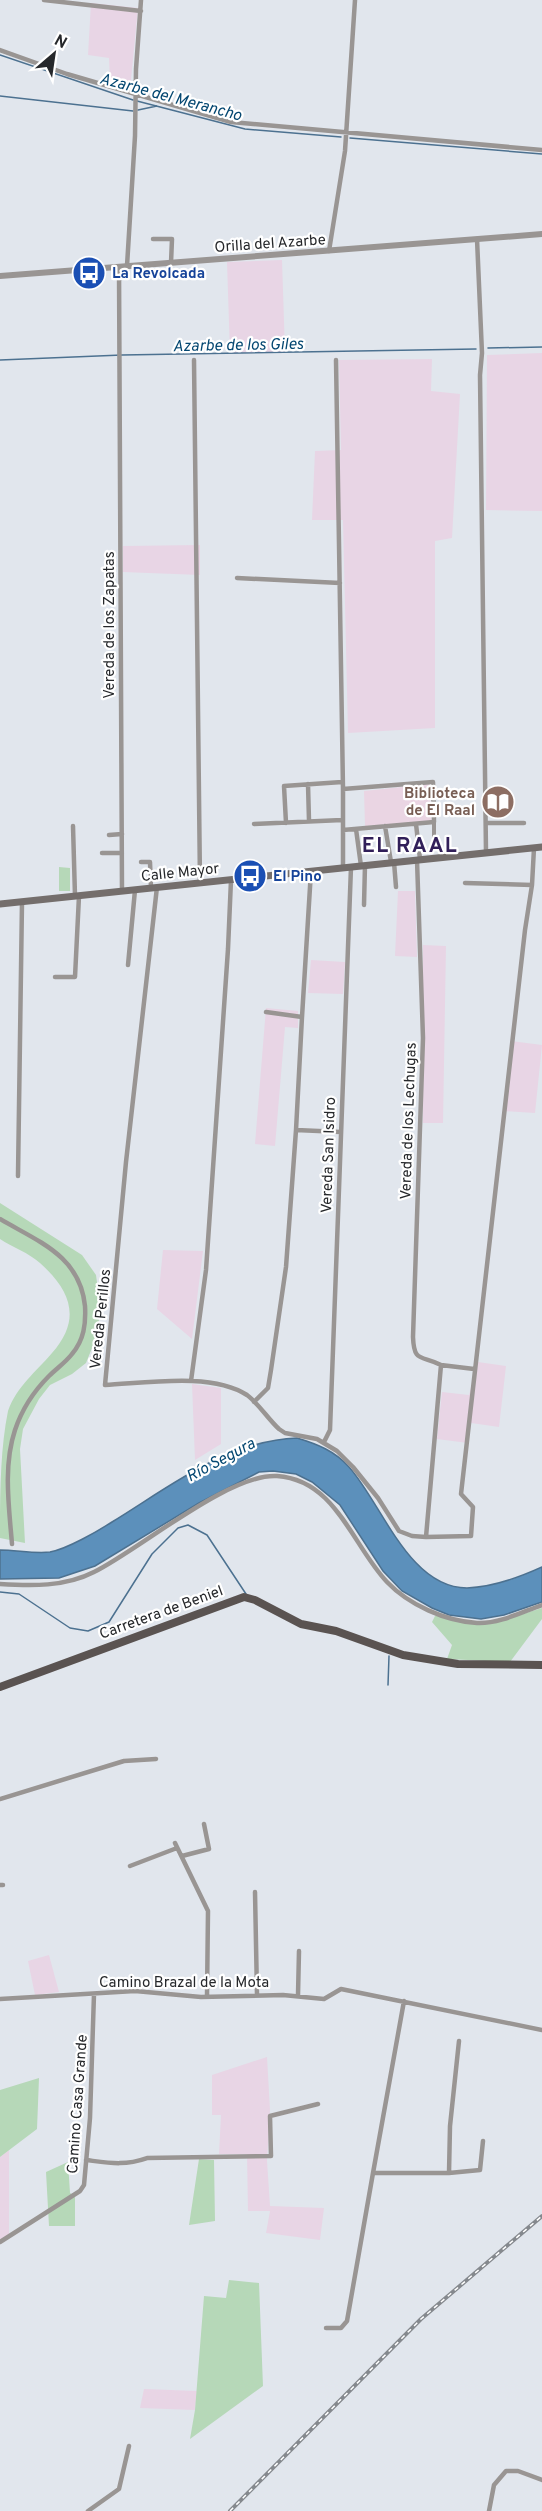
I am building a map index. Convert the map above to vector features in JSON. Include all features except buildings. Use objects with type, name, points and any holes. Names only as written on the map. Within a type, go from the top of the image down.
[{"type":"main road","name":"Calle Mayor","points":[[0,904],[538,847]]},
{"type":"main road","name":"Carretera de Beniel","points":[[0,1687],[244,1597],[255,1600],[301,1624],[336,1631],[403,1655],[458,1664],[542,1665]]},
{"type":"street","points":[[44,0],[141,11]]},
{"type":"street","points":[[127,266],[141,0]]},
{"type":"street","points":[[329,251],[346,133],[355,0]]},
{"type":"street","points":[[0,50],[136,98],[231,122],[542,150]]},
{"type":"street","name":"Orilla del Azarbe","points":[[0,276],[542,234]]},
{"type":"street","points":[[153,239],[172,239],[171,263]]},
{"type":"street","points":[[477,239],[482,353],[480,375],[486,853]]},
{"type":"street","name":"Vereda de los Zapatas","points":[[119,267],[122,891]]},
{"type":"street","points":[[194,360],[200,883]]},
{"type":"street","name":"Vereda San Isidro","points":[[324,1442],[330,1430],[341,1132],[347,867],[342,820],[336,360]]},
{"type":"street","points":[[237,578],[340,583]]},
{"type":"street","points":[[286,823],[284,786],[342,782]]},
{"type":"street","points":[[343,789],[433,782],[434,840]]},
{"type":"street","points":[[308,784],[309,821]]},
{"type":"street","points":[[254,824],[342,820]]},
{"type":"street","points":[[343,830],[434,822]]},
{"type":"street","points":[[486,823],[524,823]]},
{"type":"street","name":"Vereda de los Lechugas","points":[[416,824],[423,1038],[413,1344],[414,1351],[420,1358],[441,1365],[474,1369]]},
{"type":"street","points":[[55,977],[75,977],[77,896],[73,826]]},
{"type":"street","points":[[386,826],[396,887]]},
{"type":"street","points":[[356,829],[363,865],[364,905]]},
{"type":"street","points":[[109,835],[122,834]]},
{"type":"street","points":[[441,1365],[426,1537],[471,1536],[474,1508],[461,1494],[525,930],[538,847]]},
{"type":"street","points":[[102,853],[122,853]]},
{"type":"street","points":[[141,862],[150,862],[154,888]]},
{"type":"street","points":[[254,1402],[268,1388],[285,1267],[296,1130],[311,871]]},
{"type":"street","points":[[191,1381],[206,1270],[231,880]]},
{"type":"street","points":[[465,883],[532,885]]},
{"type":"street","name":"Vereda Perillos","points":[[154,888],[105,1385],[191,1381],[218,1383],[236,1389],[254,1402],[285,1433],[307,1436],[324,1442],[353,1467],[378,1498],[399,1531],[412,1536],[426,1537]]},
{"type":"street","points":[[128,965],[135,890]]},
{"type":"street","points":[[18,1176],[22,902]]},
{"type":"street","points":[[266,1012],[302,1017]]},
{"type":"street","points":[[296,1130],[341,1132]]},
{"type":"street","points":[[0,1220],[51,1249],[74,1270],[84,1295],[86,1317],[84,1334],[72,1354],[32,1394],[15,1430],[10,1455],[8,1494],[12,1544]]},
{"type":"street","points":[[0,1584],[27,1586],[65,1582],[93,1573],[231,1488],[257,1478],[276,1476],[300,1480],[325,1498],[338,1511],[387,1582],[414,1603],[442,1616],[477,1623],[503,1619],[542,1605]]},
{"type":"street","points":[[0,1798],[124,1761],[156,1759]]},
{"type":"street","points":[[182,1856],[209,1849],[204,1824]]},
{"type":"street","points":[[130,1866],[176,1845],[208,1911],[207,1996]]},
{"type":"street","points":[[255,1892],[256,1995]]},
{"type":"street","points":[[298,1995],[299,1951]]},
{"type":"street","name":"Camino Brazal de la Mota","points":[[0,1999],[94,1994],[108,1991],[207,1996],[298,1995],[324,1998],[341,1989],[542,2030]]},
{"type":"street","name":"Camino Casa Grande","points":[[0,2242],[80,2191],[84,2185],[92,2072],[94,1994]]},
{"type":"street","points":[[326,2328],[341,2328],[347,2321],[404,2001]]},
{"type":"street","points":[[449,2173],[450,2126],[459,2041]]},
{"type":"street","points":[[86,2160],[116,2165],[134,2163],[147,2158],[271,2156],[270,2116],[279,2111],[318,2104]]},
{"type":"street","points":[[373,2173],[449,2173],[480,2170],[483,2141]]},
{"type":"street","points":[[88,2511],[119,2489],[129,2446]]},
{"type":"street","points":[[489,2511],[494,2485],[506,2471],[518,2471],[542,2480]]},
{"type":"shaded area","points":[[91,3],[138,8],[130,90],[110,83],[109,58],[88,55]]},
{"type":"shaded area","points":[[282,260],[285,352],[230,353],[227,262]]},
{"type":"shaded area","points":[[542,353],[542,511],[486,510],[487,355]]},
{"type":"shaded area","points":[[432,359],[431,391],[460,394],[452,538],[435,541],[435,728],[348,733],[343,520],[312,520],[315,451],[341,450],[339,360]]},
{"type":"shaded area","points":[[200,545],[200,575],[123,572],[123,546]]},
{"type":"shaded area","points":[[430,784],[431,821],[365,826],[364,791]]},
{"type":"shaded area","points":[[398,891],[415,891],[417,957],[395,956]]},
{"type":"shaded area","points":[[423,945],[446,946],[443,1123],[423,1123]]},
{"type":"shaded area","points":[[311,960],[345,962],[343,994],[308,993]]},
{"type":"shaded area","points":[[266,1008],[298,1011],[298,1028],[285,1027],[275,1146],[255,1144]]},
{"type":"shaded area","points":[[511,1041],[542,1045],[535,1113],[503,1111]]},
{"type":"shaded area","points":[[163,1250],[203,1251],[192,1339],[157,1309]]},
{"type":"shaded area","points":[[478,1362],[506,1366],[499,1427],[471,1423],[468,1443],[437,1439],[442,1392],[469,1395]]},
{"type":"shaded area","points":[[192,1384],[221,1388],[221,1444],[195,1460]]},
{"type":"shaded area","points":[[49,1955],[59,1992],[35,1995],[28,1961]]},
{"type":"shaded area","points":[[267,2057],[270,2110],[267,2161],[270,2206],[324,2208],[320,2240],[266,2233],[270,2211],[248,2211],[247,2154],[219,2154],[221,2115],[212,2115],[212,2075]]},
{"type":"shaded area","points":[[9,2150],[9,2234],[0,2240],[0,2157]]},
{"type":"shaded area","points":[[144,2389],[197,2391],[195,2410],[140,2408]]},
{"type":"green space","points":[[59,867],[70,868],[70,891],[59,891]]},
{"type":"green space","points":[[0,1203],[82,1255],[96,1275],[100,1305],[98,1333],[86,1363],[72,1374],[50,1385],[39,1399],[23,1429],[20,1449],[25,1543],[0,1538],[0,1490],[5,1426],[12,1402],[61,1341],[70,1317],[65,1295],[51,1274],[31,1256],[0,1239]]},
{"type":"green space","points":[[542,1608],[542,1619],[510,1662],[447,1659],[452,1645],[432,1622],[435,1616],[439,1616],[474,1624],[498,1622]]},
{"type":"green space","points":[[39,2078],[37,2129],[0,2157],[0,2090]]},
{"type":"green space","points":[[199,2159],[214,2160],[215,2221],[189,2225]]},
{"type":"green space","points":[[68,2162],[70,2193],[75,2196],[75,2226],[49,2226],[46,2172]]},
{"type":"green space","points":[[229,2280],[259,2283],[263,2386],[190,2439],[195,2410],[204,2296],[226,2298]]},
{"type":"water","name":"Río Segura","points":[[297,1438],[325,1449],[349,1467],[399,1541],[429,1574],[447,1584],[467,1588],[505,1581],[542,1567],[542,1602],[504,1615],[481,1619],[449,1615],[432,1608],[402,1591],[383,1571],[340,1505],[312,1482],[296,1474],[273,1471],[259,1472],[199,1503],[95,1566],[59,1578],[0,1579],[0,1550],[50,1552],[65,1547],[99,1530],[178,1480],[223,1456],[246,1447]]},
{"type":"waterway","name":"Azarbe del Merancho","points":[[0,55],[133,100]]},
{"type":"waterway","points":[[0,96],[133,111]]},
{"type":"waterway","name":"Azarbe del Merancho","points":[[137,101],[245,129],[341,137]]},
{"type":"waterway","name":"Azarbe del Merancho","points":[[138,110],[157,106]]},
{"type":"waterway","name":"Azarbe del Merancho","points":[[350,138],[542,154]]},
{"type":"waterway","name":"Azarbe de los Giles","points":[[488,348],[542,347]]},
{"type":"waterway","name":"Azarbe de los Giles","points":[[0,360],[122,355],[476,349]]},
{"type":"waterway","points":[[0,1592],[19,1594],[70,1628],[88,1631],[109,1622],[152,1554],[178,1528],[188,1525],[207,1535],[246,1594]]},
{"type":"waterway","points":[[388,1685],[389,1656]]},
{"type":"railway","points":[[230,2511],[421,2319],[542,2216]]},
{"type":"place","name":"La Revolcada","points":[[89,273]]},
{"type":"place","name":"Biblioteca de El Raal","points":[[498,802]]},
{"type":"place","name":"El Pino","points":[[250,876]]},
{"type":"district","name":"EL RAAL","points":[[410,845]]}]
